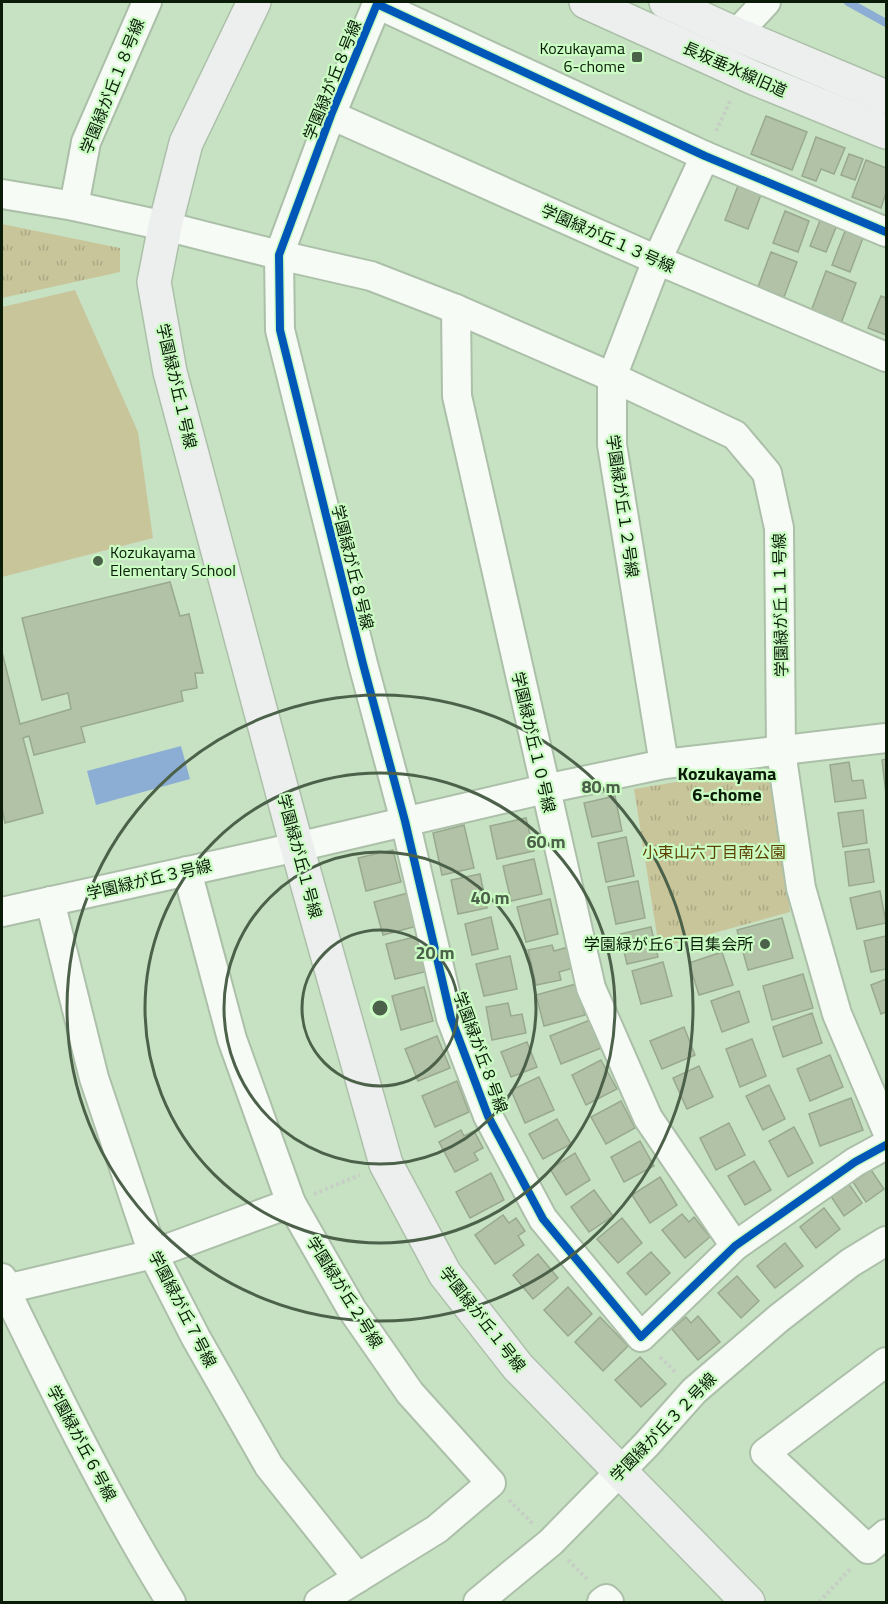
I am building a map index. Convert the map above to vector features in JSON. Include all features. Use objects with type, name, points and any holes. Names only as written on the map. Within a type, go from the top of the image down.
[{"type":"street","name":"学園緑が丘１８号線","points":[[74,206],[86,142],[147,2]]},
{"type":"street","name":"学園緑が丘１号線","points":[[254,2],[186,143],[165,226],[154,282],[170,372],[297,847],[386,1164],[445,1274],[519,1367],[748,1602]]},
{"type":"street","name":"長坂垂水線旧道","points":[[586,2],[753,78],[886,132]]},
{"type":"street","name":"長坂垂水線旧道","points":[[666,2],[886,97]]},
{"type":"street","points":[[736,34],[766,2]]},
{"type":"street","name":"学園緑が丘８号線","points":[[641,1337],[543,1220],[488,1116],[451,1018],[405,821],[360,652],[280,330],[279,255],[331,116],[377,4],[705,156],[886,232]]},
{"type":"street","name":"学園緑が丘１３号線","points":[[331,116],[657,260],[886,357]]},
{"type":"street","name":"学園緑が丘１２号線","points":[[664,764],[612,445],[612,377],[657,260],[705,156]]},
{"type":"street","name":"学園緑が丘１１号線","points":[[2,194],[74,206],[165,226],[371,276],[456,309],[612,377],[735,435],[767,473],[779,528],[781,751],[801,888],[837,1014],[886,1129]]},
{"type":"street","name":"学園緑が丘１０号線","points":[[456,309],[457,396],[591,988],[648,1118],[735,1246]]},
{"type":"street","name":"学園緑が丘３号線","points":[[2,912],[664,764],[886,738]]},
{"type":"street","name":"学園緑が丘２号線","points":[[187,871],[232,1039],[291,1203],[351,1308],[410,1393],[491,1483]]},
{"type":"street","name":"学園緑が丘７号線","points":[[50,902],[94,1078],[153,1254],[196,1338],[269,1466],[358,1578]]},
{"type":"street","points":[[641,1337],[735,1246],[855,1162],[886,1145]]},
{"type":"street","points":[[3,1286],[153,1254],[291,1203]]},
{"type":"street","name":"学園緑が丘３２号線","points":[[478,1602],[551,1542],[694,1391],[806,1297],[850,1263],[886,1241]]},
{"type":"street","name":"学園緑が丘６号線","points":[[3,1286],[64,1410],[135,1543],[171,1602]]},
{"type":"street","points":[[877,1542],[765,1453],[886,1362]]},
{"type":"street","points":[[319,1602],[437,1529],[491,1483]]},
{"type":"path","points":[[705,156],[735,90]]},
{"type":"path","points":[[291,1203],[386,1164]]},
{"type":"path","points":[[641,1337],[694,1391]]},
{"type":"path","points":[[491,1483],[606,1601]]},
{"type":"path","points":[[819,1602],[877,1542]]},
{"type":"green space","points":[[2,224],[120,248],[120,272],[2,298]]},
{"type":"green space","points":[[75,290],[138,432],[153,538],[2,577],[2,307]]},
{"type":"green space","name":"小束山六丁目南公園","points":[[754,769],[777,785],[790,912],[659,948],[634,789]]},
{"type":"water","points":[[181,746],[190,779],[96,805],[87,771]]},
{"type":"building","points":[[766,116],[807,132],[792,170],[751,154]]},
{"type":"building","points":[[816,137],[845,148],[834,174],[821,169],[816,181],[802,176]]},
{"type":"building","points":[[849,154],[863,159],[855,180],[841,175]]},
{"type":"building","points":[[866,160],[886,168],[886,193],[881,208],[852,197]]},
{"type":"building","points":[[739,183],[762,192],[748,229],[725,220]]},
{"type":"building","points":[[785,211],[809,221],[798,252],[773,243]]},
{"type":"building","points":[[821,218],[837,225],[826,252],[810,246]]},
{"type":"building","points":[[845,231],[863,238],[850,272],[832,265]]},
{"type":"building","points":[[771,252],[797,262],[784,297],[758,287]]},
{"type":"building","points":[[826,271],[856,283],[840,326],[810,314]]},
{"type":"building","points":[[881,296],[886,298],[886,335],[868,328]]},
{"type":"building","points":[[170,582],[180,616],[189,614],[203,673],[195,673],[197,688],[181,691],[183,701],[81,727],[85,742],[34,755],[29,736],[23,738],[43,813],[5,823],[2,808],[2,652],[20,724],[71,709],[68,693],[42,700],[22,618]]},
{"type":"building","points":[[886,759],[886,794],[882,760]]},
{"type":"building","points":[[849,762],[852,781],[863,780],[866,798],[835,802],[830,765]]},
{"type":"building","points":[[615,796],[622,831],[592,837],[584,803]]},
{"type":"building","points":[[863,810],[867,843],[843,847],[838,813]]},
{"type":"building","points":[[526,818],[534,851],[497,859],[490,826]]},
{"type":"building","points":[[464,825],[474,868],[442,875],[433,833]]},
{"type":"building","points":[[626,837],[634,876],[606,882],[598,843]]},
{"type":"building","points":[[869,849],[874,882],[849,886],[845,852]]},
{"type":"building","points":[[393,850],[401,882],[366,891],[358,858]]},
{"type":"building","points":[[534,859],[542,894],[511,901],[503,866]]},
{"type":"building","points":[[480,874],[487,908],[458,914],[451,880]]},
{"type":"building","points":[[638,881],[645,918],[616,924],[608,887]]},
{"type":"building","points":[[880,891],[886,923],[857,929],[850,898]]},
{"type":"building","points":[[408,893],[417,926],[383,935],[374,902]]},
{"type":"building","points":[[550,899],[558,934],[526,942],[517,907]]},
{"type":"building","points":[[491,917],[498,949],[472,955],[465,924]]},
{"type":"building","name":"学園緑が丘6丁目集会所","points":[[782,918],[793,958],[748,970],[737,930]]},
{"type":"building","points":[[651,927],[658,957],[627,964],[620,934]]},
{"type":"building","points":[[419,936],[428,971],[395,979],[386,944]]},
{"type":"building","points":[[886,936],[886,969],[871,972],[864,941]]},
{"type":"building","points":[[552,945],[554,951],[568,947],[573,968],[559,972],[561,980],[536,985],[528,950]]},
{"type":"building","points":[[722,952],[733,985],[699,995],[689,963]]},
{"type":"building","points":[[510,956],[517,989],[484,996],[476,964]]},
{"type":"building","points":[[663,962],[672,996],[641,1004],[632,971]]},
{"type":"building","points":[[803,974],[813,1008],[772,1020],[763,986]]},
{"type":"building","points":[[886,979],[886,1012],[881,1014],[871,985]]},
{"type":"building","points":[[576,984],[585,1015],[544,1026],[536,995]]},
{"type":"building","points":[[424,987],[433,1021],[401,1030],[392,996]]},
{"type":"building","points":[[739,991],[749,1022],[722,1032],[711,1001]]},
{"type":"building","points":[[508,1003],[511,1016],[522,1014],[526,1033],[492,1040],[486,1007]]},
{"type":"building","points":[[812,1013],[822,1043],[783,1057],[773,1027]]},
{"type":"building","points":[[590,1020],[601,1048],[561,1064],[550,1036]]},
{"type":"building","points":[[684,1027],[695,1055],[662,1069],[650,1041]]},
{"type":"building","points":[[437,1036],[450,1068],[418,1081],[405,1049]]},
{"type":"building","points":[[752,1039],[766,1076],[740,1087],[726,1049]]},
{"type":"building","points":[[527,1042],[537,1067],[511,1077],[501,1052]]},
{"type":"building","points":[[830,1055],[843,1087],[810,1101],[797,1069]]},
{"type":"building","points":[[601,1060],[617,1089],[586,1105],[572,1075]]},
{"type":"building","points":[[699,1066],[713,1097],[687,1109],[673,1078]]},
{"type":"building","points":[[539,1077],[554,1110],[525,1123],[511,1090]]},
{"type":"building","points":[[457,1081],[469,1112],[435,1127],[422,1096]]},
{"type":"building","points":[[769,1085],[785,1119],[763,1130],[746,1096]]},
{"type":"building","points":[[851,1098],[863,1130],[820,1146],[809,1114]]},
{"type":"building","points":[[621,1101],[635,1128],[606,1144],[591,1117]]},
{"type":"building","points":[[557,1119],[571,1144],[543,1159],[529,1134]]},
{"type":"building","points":[[729,1123],[745,1155],[716,1170],[700,1138]]},
{"type":"building","points":[[794,1127],[813,1163],[788,1177],[769,1141]]},
{"type":"building","points":[[461,1130],[464,1136],[474,1131],[483,1148],[474,1153],[478,1160],[455,1172],[439,1142]]},
{"type":"building","points":[[640,1141],[654,1166],[624,1182],[611,1157]]},
{"type":"building","points":[[575,1153],[590,1180],[566,1195],[550,1169]]},
{"type":"building","points":[[754,1161],[771,1190],[745,1205],[728,1176]]},
{"type":"building","points":[[871,1170],[884,1189],[866,1202],[853,1182]]},
{"type":"building","points":[[491,1173],[504,1200],[470,1218],[456,1192]]},
{"type":"building","points":[[660,1177],[677,1205],[650,1223],[632,1195]]},
{"type":"building","points":[[844,1177],[862,1203],[844,1216],[826,1189]]},
{"type":"building","points":[[594,1190],[613,1216],[589,1232],[571,1207]]},
{"type":"building","points":[[824,1208],[840,1229],[816,1248],[800,1227]]},
{"type":"building","points":[[682,1214],[689,1222],[694,1217],[710,1237],[685,1258],[662,1230]]},
{"type":"building","points":[[503,1215],[509,1223],[516,1218],[525,1231],[518,1236],[524,1245],[495,1264],[475,1235]]},
{"type":"building","points":[[622,1218],[642,1243],[618,1263],[597,1239]]},
{"type":"building","points":[[785,1243],[803,1266],[775,1288],[757,1266]]},
{"type":"building","points":[[651,1252],[670,1273],[646,1295],[627,1273]]},
{"type":"building","points":[[538,1254],[558,1278],[533,1299],[513,1275]]},
{"type":"building","points":[[737,1276],[759,1301],[741,1318],[718,1293]]},
{"type":"building","points":[[568,1287],[592,1314],[568,1336],[544,1310]]},
{"type":"building","points":[[698,1316],[720,1342],[698,1360],[672,1329],[686,1317],[691,1323]]},
{"type":"building","points":[[600,1317],[628,1346],[603,1371],[575,1342]]},
{"type":"building","points":[[640,1357],[666,1384],[641,1407],[615,1380]]},
{"type":"waterway","points":[[848,2],[886,23]]},
{"type":"cycle path","points":[[886,232],[705,156],[377,4],[331,115],[279,255],[280,330],[363,664],[405,821],[451,1018],[488,1116],[543,1219],[641,1337],[735,1246],[855,1162],[886,1145]]},
{"type":"place","name":"Kozukayama 6-chome","points":[[637,57]]},
{"type":"place","name":"Kozukayama Elementary School","points":[[98,561]]},
{"type":"place","name":"学園緑が丘6丁目集会所","points":[[765,944]]},
{"type":"district","name":"Kozukayama 6-chome","points":[[727,783]]}]
